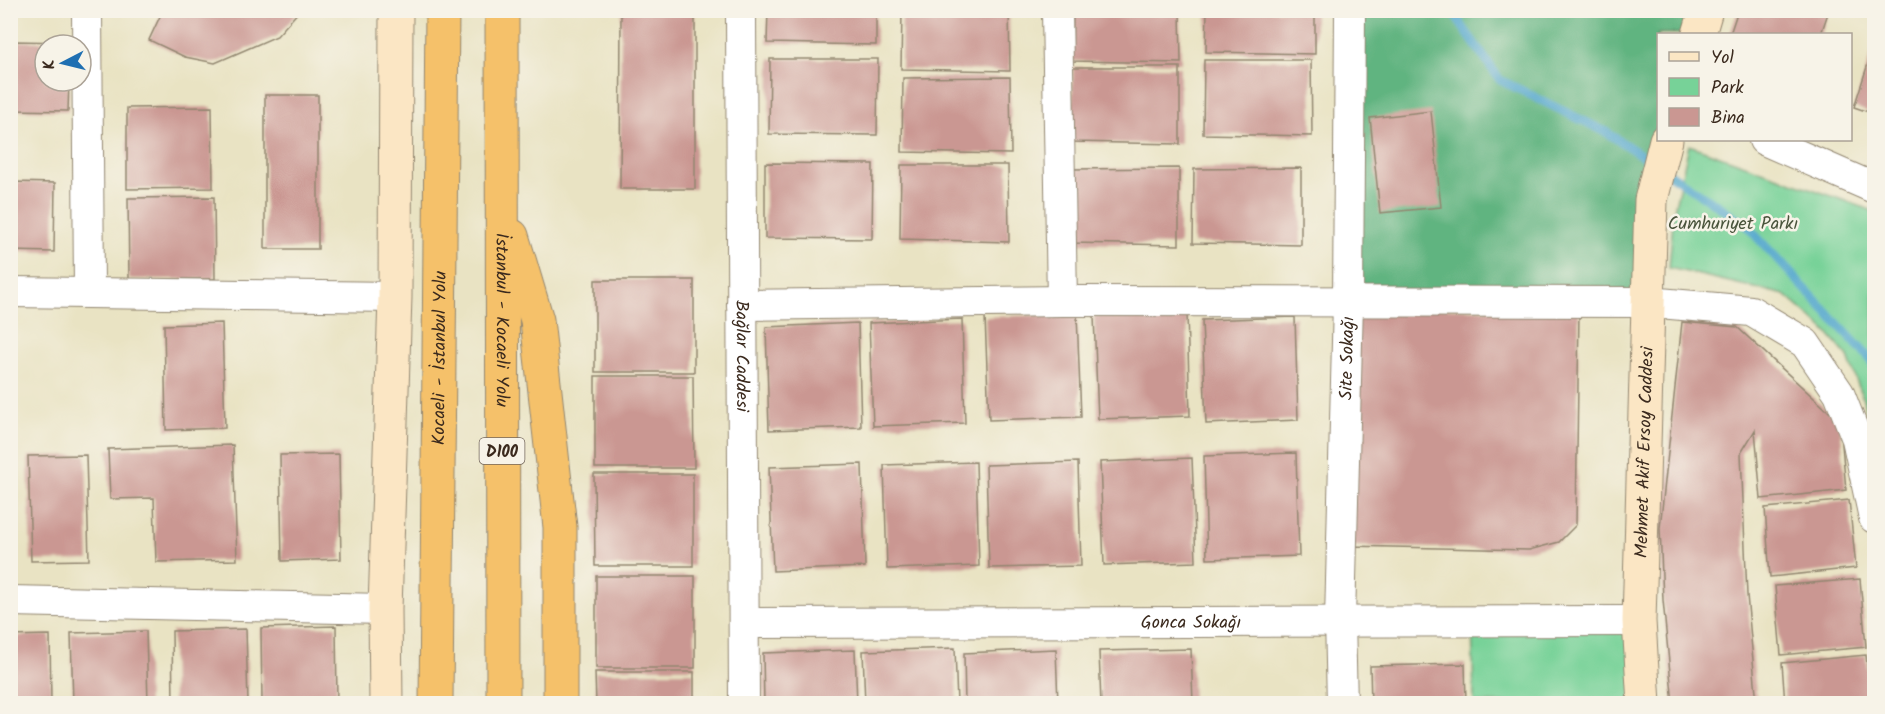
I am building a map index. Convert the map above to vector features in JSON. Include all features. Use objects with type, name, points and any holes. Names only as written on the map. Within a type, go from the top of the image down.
[{"type":"highway","name":"Kocaeli - İstanbul Yolu","points":[[436,704],[442,10]]},
{"type":"highway","name":"İstanbul - Kocaeli Yolu","points":[[502,10],[503,704]]},
{"type":"highway","points":[[501,199],[537,320],[560,527],[560,704]]},
{"type":"highway","points":[[423,704],[437,501]]},
{"type":"main road","points":[[386,704],[385,609],[395,297],[396,10]]},
{"type":"main road","points":[[1699,33],[1706,10]]},
{"type":"main road","name":"Mehmet Akif Ersoy Caddesi","points":[[1644,704],[1639,621],[1651,200],[1664,145]]},
{"type":"street","points":[[87,10],[89,292]]},
{"type":"street","name":"Bağlar Caddesi","points":[[741,10],[744,704]]},
{"type":"street","points":[[1057,10],[1062,301]]},
{"type":"street","name":"Site Sokağı","points":[[1342,704],[1340,620],[1348,302],[1350,10]]},
{"type":"street","points":[[1766,141],[1875,188]]},
{"type":"street","points":[[10,292],[395,297]]},
{"type":"street","points":[[742,305],[1062,301],[1648,302],[1751,311],[1805,343],[1839,393],[1857,439],[1875,518]]},
{"type":"street","points":[[10,600],[385,609]]},
{"type":"street","name":"Gonca Sokağı","points":[[744,623],[1639,621]]},
{"type":"green space","points":[[1350,11],[1706,11],[1699,33],[1657,33],[1658,141],[1648,302],[1348,302]]},
{"type":"green space","name":"Cumhuriyet Parkı","points":[[1689,145],[1871,210],[1874,216],[1874,444],[1863,399],[1848,357],[1824,329],[1785,295],[1669,268],[1674,210]]},
{"type":"green space","points":[[1472,620],[1639,621],[1644,703],[1474,703]]},
{"type":"building","points":[[163,10],[300,10],[277,36],[215,63],[185,57],[149,40]]},
{"type":"building","points":[[621,10],[695,10],[695,189],[620,189]]},
{"type":"building","points":[[768,10],[876,10],[876,45],[767,43]]},
{"type":"building","points":[[902,10],[1009,10],[1010,71],[901,69]]},
{"type":"building","points":[[1073,10],[1180,10],[1181,63],[1072,61]]},
{"type":"building","points":[[1207,10],[1315,10],[1315,54],[1206,52]]},
{"type":"building","points":[[1738,10],[1829,10],[1821,33],[1730,33]]},
{"type":"building","points":[[10,41],[33,41],[33,93],[69,93],[68,111],[10,110]]},
{"type":"building","points":[[1874,45],[1874,114],[1854,107]]},
{"type":"building","points":[[770,59],[878,59],[877,135],[769,134]]},
{"type":"building","points":[[1204,60],[1311,60],[1312,136],[1203,134]]},
{"type":"building","points":[[1073,67],[1180,67],[1180,144],[1072,142]]},
{"type":"building","points":[[1010,77],[1011,154],[902,152],[903,78]]},
{"type":"building","points":[[265,95],[318,95],[318,249],[265,249]]},
{"type":"building","points":[[212,107],[213,188],[127,189],[127,108]]},
{"type":"building","points":[[1431,111],[1441,207],[1380,213],[1370,118]]},
{"type":"building","points":[[765,163],[873,164],[872,239],[765,238]]},
{"type":"building","points":[[901,165],[1008,165],[1009,242],[900,239]]},
{"type":"building","points":[[1179,168],[1179,245],[1070,243],[1071,169]]},
{"type":"building","points":[[1301,168],[1301,245],[1193,243],[1194,169]]},
{"type":"building","points":[[10,182],[55,183],[54,252],[10,251]]},
{"type":"building","points":[[214,197],[215,279],[129,279],[128,198]]},
{"type":"building","points":[[595,280],[694,280],[694,372],[595,372]]},
{"type":"building","points":[[1353,307],[1579,311],[1576,525],[1559,542],[1529,550],[1348,546]]},
{"type":"building","points":[[1187,313],[1190,416],[1098,419],[1094,316]]},
{"type":"building","points":[[1077,314],[1081,417],[989,420],[985,317]]},
{"type":"building","points":[[1295,317],[1298,420],[1206,424],[1202,320]]},
{"type":"building","points":[[962,319],[965,423],[873,426],[869,323]]},
{"type":"building","points":[[1682,322],[1737,327],[1840,422],[1846,490],[1761,499],[1755,430],[1741,453],[1747,595],[1757,704],[1673,704],[1663,600],[1660,528]]},
{"type":"building","points":[[222,323],[225,428],[166,430],[164,325]]},
{"type":"building","points":[[858,323],[861,427],[769,430],[766,327]]},
{"type":"building","points":[[10,346],[12,346],[14,428],[10,428]]},
{"type":"building","points":[[595,376],[693,376],[694,468],[595,468]]},
{"type":"building","points":[[233,445],[237,560],[156,562],[154,498],[110,499],[108,449]]},
{"type":"building","points":[[1296,453],[1299,556],[1207,559],[1204,456]]},
{"type":"building","points":[[339,454],[341,559],[282,561],[280,455]]},
{"type":"building","points":[[86,455],[89,560],[31,561],[28,456]]},
{"type":"building","points":[[1192,458],[1196,562],[1104,565],[1100,462]]},
{"type":"building","points":[[976,462],[979,566],[887,569],[884,465]]},
{"type":"building","points":[[1078,462],[1081,566],[989,568],[986,465]]},
{"type":"building","points":[[862,464],[865,567],[773,571],[769,467]]},
{"type":"building","points":[[594,474],[693,474],[693,566],[595,566]]},
{"type":"building","points":[[1849,500],[1856,568],[1770,577],[1765,508]]},
{"type":"building","points":[[596,576],[695,576],[695,668],[596,668]]},
{"type":"building","points":[[1860,579],[1866,647],[1781,655],[1775,586]]},
{"type":"building","points":[[336,626],[337,704],[262,704],[261,628]]},
{"type":"building","points":[[246,629],[248,704],[173,704],[172,631]]},
{"type":"building","points":[[146,631],[148,704],[73,704],[71,633]]},
{"type":"building","points":[[50,635],[51,704],[10,704],[10,636]]},
{"type":"building","points":[[955,648],[957,704],[865,704],[863,651]]},
{"type":"building","points":[[1056,649],[1058,704],[965,704],[964,653]]},
{"type":"building","points":[[1191,649],[1193,704],[1101,704],[1099,651]]},
{"type":"building","points":[[855,650],[857,704],[764,704],[763,653]]},
{"type":"building","points":[[1866,655],[1871,704],[1785,704],[1782,663]]},
{"type":"building","points":[[1465,664],[1466,704],[1371,704],[1370,666]]},
{"type":"building","points":[[595,672],[694,672],[694,704],[596,704]]},
{"type":"waterway","points":[[1451,10],[1500,80],[1606,132],[1744,223],[1873,362],[1874,367]]}]
